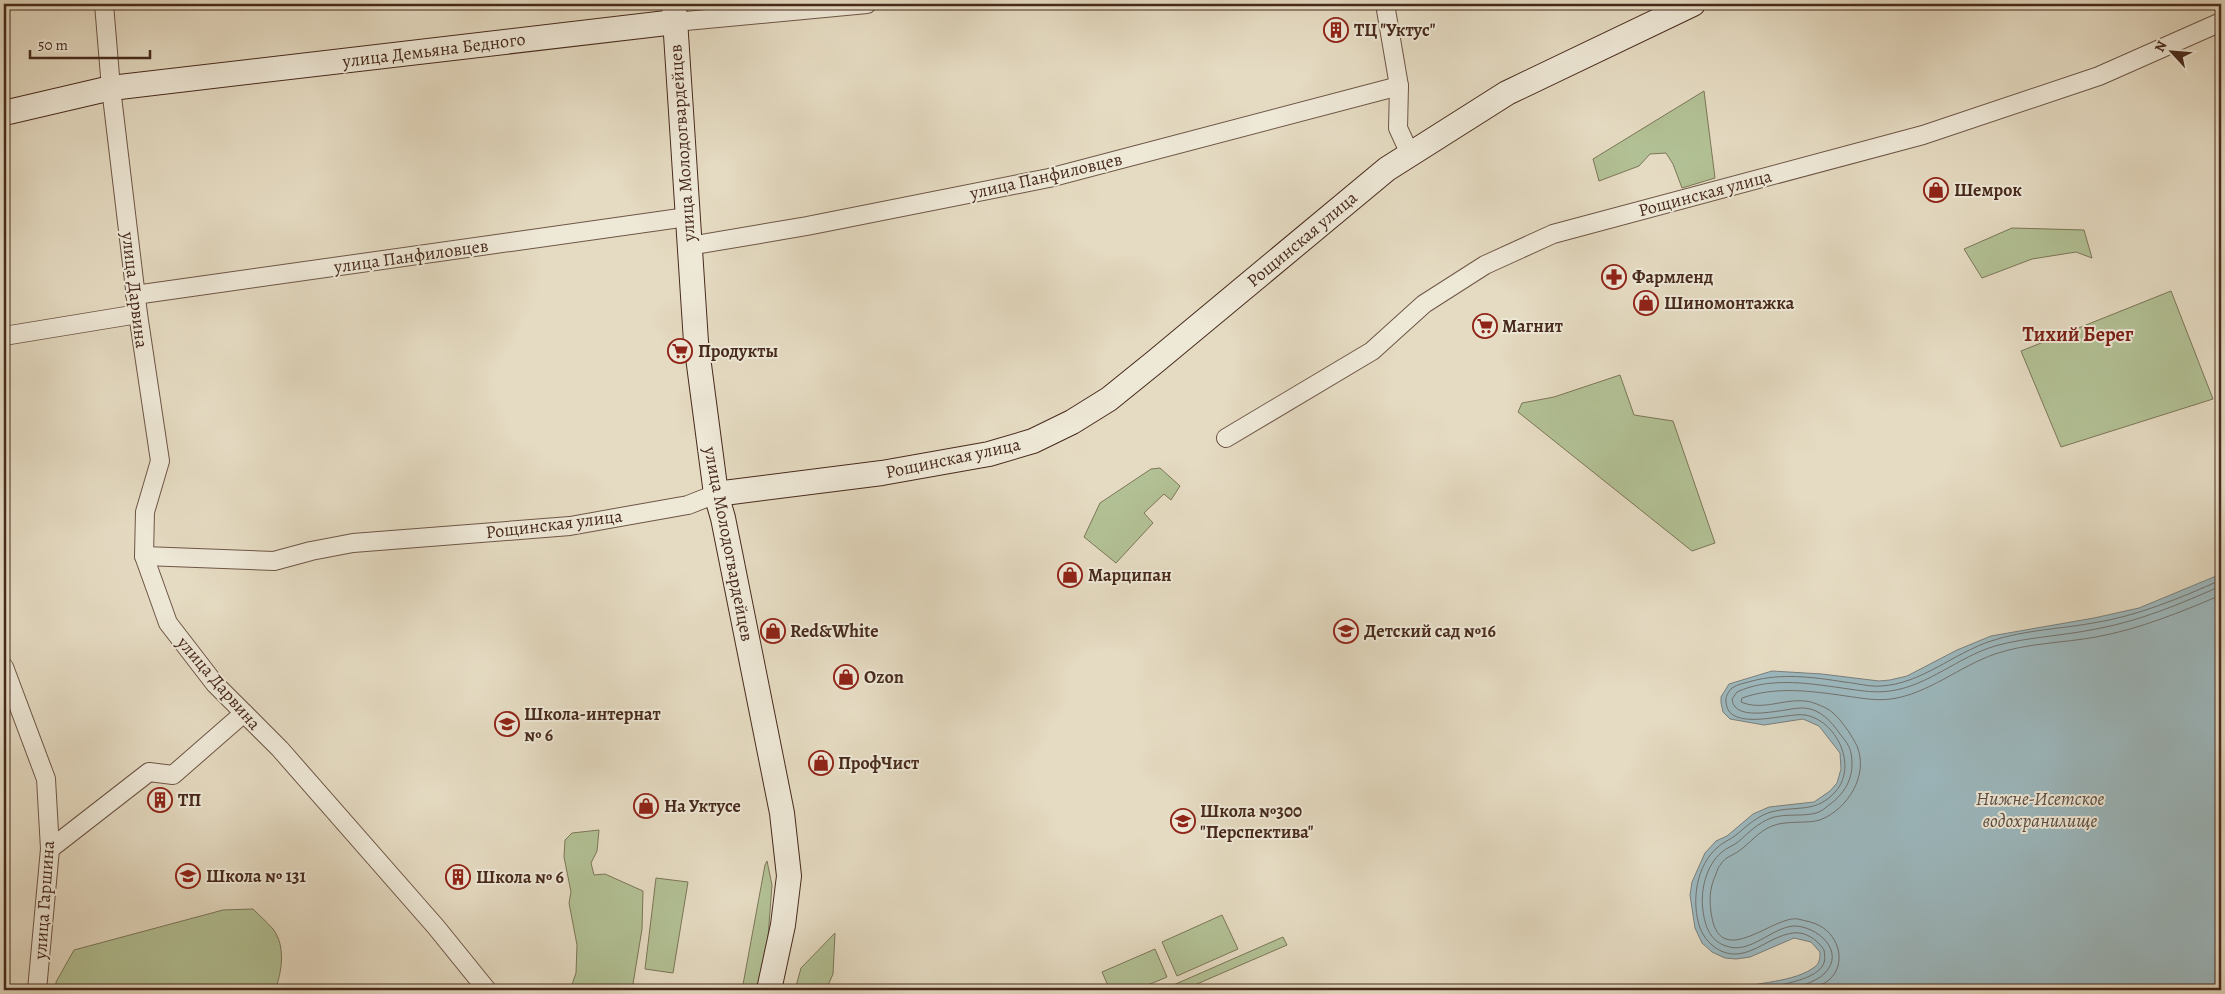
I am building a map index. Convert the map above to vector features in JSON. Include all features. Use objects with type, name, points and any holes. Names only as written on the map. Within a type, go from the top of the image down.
[{"type":"street","name":"улица Дарвина","points":[[104,4],[111,88],[135,295],[160,461],[145,512],[144,556],[168,623],[215,684],[280,750],[436,927],[486,990]]},
{"type":"street","name":"улица Демьяна Бедного","points":[[4,114],[111,88],[675,13],[867,4]]},
{"type":"street","points":[[1385,4],[1399,86],[1398,128],[1410,154]]},
{"type":"street","name":"Рощинская улица","points":[[144,556],[274,561],[311,551],[353,543],[570,526],[688,505],[716,494],[882,473],[989,454],[1032,441],[1072,422],[1116,394],[1387,169],[1507,93],[1693,4]]},
{"type":"street","name":"улица Молодогвардейцев","points":[[675,13],[696,342],[716,494],[723,518],[782,813],[788,876],[783,925],[769,990]]},
{"type":"street","name":"Рощинская улица","points":[[1226,438],[1372,351],[1424,304],[1485,265],[1553,234],[1923,134],[2099,76],[2221,22]]},
{"type":"street","name":"улица Панфиловцев","points":[[689,246],[807,226],[1049,178],[1399,86]]},
{"type":"street","name":"улица Панфиловцев","points":[[135,295],[687,217]]},
{"type":"street","points":[[4,336],[138,314]]},
{"type":"street","name":"улица Гаршина","points":[[4,667],[46,778],[50,849],[37,990]]},
{"type":"street","points":[[50,849],[149,772],[173,775],[244,713]]},
{"type":"green space","points":[[1704,91],[1715,178],[1682,188],[1673,164],[1666,153],[1650,154],[1639,166],[1599,181],[1593,159]]},
{"type":"green space","points":[[2012,228],[2084,230],[2092,258],[2076,252],[2032,259],[1982,278],[1964,249]]},
{"type":"green space","points":[[2171,291],[2213,399],[2061,447],[2021,351]]},
{"type":"green space","points":[[1620,375],[1634,415],[1673,421],[1715,543],[1692,551],[1518,412],[1522,403],[1554,397]]},
{"type":"green space","points":[[1160,468],[1180,486],[1171,500],[1164,494],[1144,513],[1153,523],[1116,563],[1084,537],[1100,503],[1151,469]]},
{"type":"green space","points":[[599,830],[597,851],[591,863],[594,875],[605,874],[643,891],[642,929],[632,990],[570,990],[576,973],[577,945],[569,903],[571,892],[564,857],[565,840],[572,833]]},
{"type":"green space","points":[[767,861],[772,885],[768,938],[757,990],[742,990],[765,865]]},
{"type":"green space","points":[[656,878],[688,882],[673,973],[645,969]]},
{"type":"green space","points":[[253,909],[273,929],[280,943],[282,959],[275,990],[56,990],[56,982],[74,950],[223,910]]},
{"type":"green space","points":[[1222,915],[1238,949],[1177,976],[1162,942]]},
{"type":"green space","points":[[835,933],[833,974],[826,990],[795,990],[801,968]]},
{"type":"green space","points":[[1283,937],[1287,945],[1183,990],[1162,990]]},
{"type":"green space","points":[[1155,949],[1167,977],[1136,990],[1110,990],[1102,972]]},
{"type":"water","name":"Нижне-Исетское водохранилище","points":[[2221,574],[2221,990],[1730,990],[1786,979],[1807,972],[1816,966],[1820,959],[1820,952],[1811,942],[1794,938],[1750,957],[1725,958],[1712,952],[1702,943],[1695,928],[1690,895],[1692,882],[1705,853],[1716,841],[1727,836],[1753,814],[1769,807],[1814,802],[1830,791],[1837,783],[1841,769],[1840,753],[1819,726],[1803,719],[1764,725],[1730,719],[1723,712],[1721,703],[1721,697],[1729,684],[1772,671],[1822,674],[1879,681],[1890,680],[1907,676],[1957,650],[1991,636],[2139,608]]},
{"type":"place","name":"ТЦ \"Уктус\"","points":[[1336,30]]},
{"type":"place","name":"Шемрок","points":[[1936,190]]},
{"type":"place","name":"Фармленд","points":[[1614,277]]},
{"type":"place","name":"Шиномонтажка","points":[[1646,303]]},
{"type":"place","name":"Магнит","points":[[1485,326]]},
{"type":"place","name":"Продукты","points":[[680,351]]},
{"type":"place","name":"Марципан","points":[[1070,575]]},
{"type":"place","name":"Red&White","points":[[773,631]]},
{"type":"place","name":"Детский сад №16","points":[[1346,631]]},
{"type":"place","name":"Ozon","points":[[846,677]]},
{"type":"place","name":"Школа-интернат № 6","points":[[507,724]]},
{"type":"place","name":"ПрофЧист","points":[[821,763]]},
{"type":"place","name":"ТП","points":[[160,800]]},
{"type":"place","name":"На Уктусе","points":[[646,806]]},
{"type":"place","name":"Школа №300 \"Перспектива\"","points":[[1183,821]]},
{"type":"place","name":"Школа № 131","points":[[188,876]]},
{"type":"place","name":"Школа № 6","points":[[458,877]]},
{"type":"district","name":"Тихий Берег","points":[[2078,334]]}]
